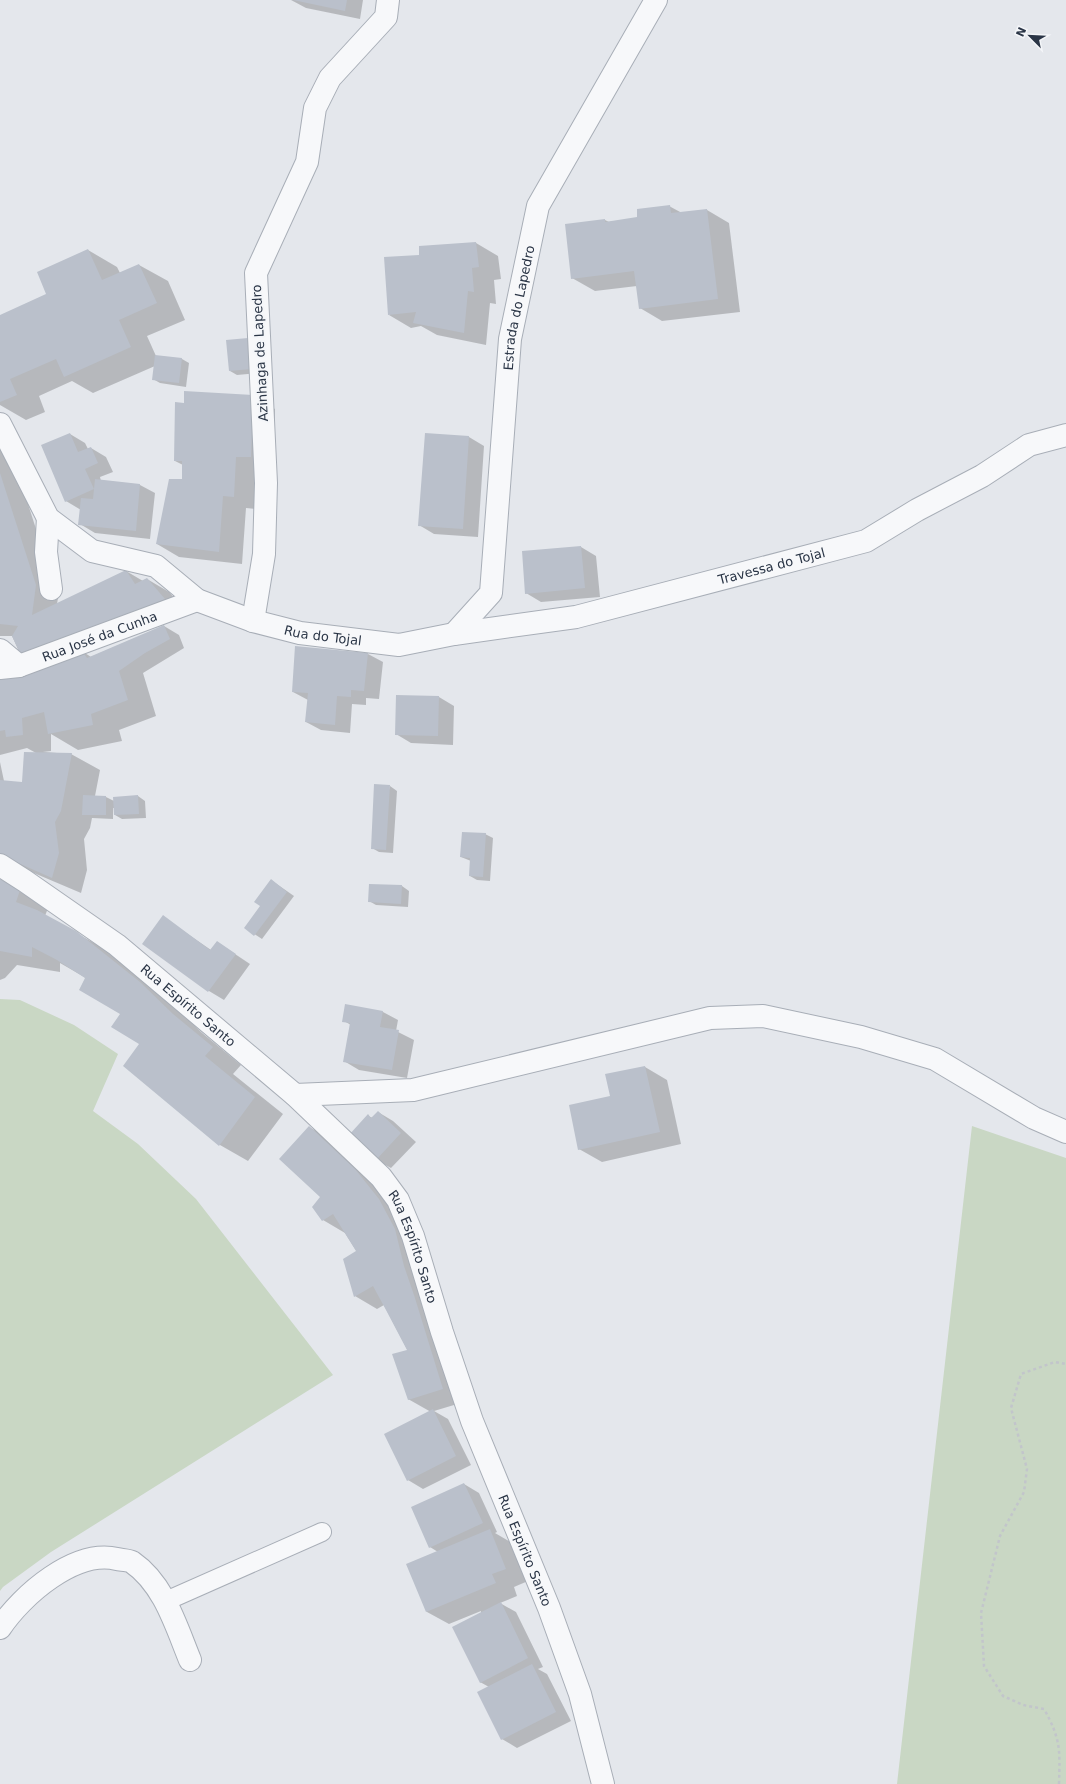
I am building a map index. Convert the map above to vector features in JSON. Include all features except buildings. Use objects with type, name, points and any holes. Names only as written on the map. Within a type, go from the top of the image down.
[{"type":"street","name":"Azinhaga de Lapedro","points":[[252,621],[264,554],[266,483],[256,273],[307,162],[316,108],[330,78],[386,17],[388,0]]},
{"type":"street","name":"Estrada do Lapedro","points":[[454,634],[490,593],[510,339],[538,206],[656,0]]},
{"type":"street","points":[[0,424],[48,518],[46,552],[51,590]]},
{"type":"street","name":"Travessa do Tojal","points":[[454,634],[576,617],[866,541],[917,510],[982,476],[1030,445],[1066,435]]},
{"type":"street","name":"Rua do Tojal","points":[[48,518],[92,551],[156,566],[197,600],[252,621],[300,633],[399,644],[454,634]]},
{"type":"street","name":"Rua José da Cunha","points":[[9,667],[197,600]]},
{"type":"street","points":[[0,650],[9,667]]},
{"type":"street","name":"Rua Espírito Santo","points":[[0,866],[26,881],[117,945],[295,1095],[381,1177],[398,1200],[413,1236],[442,1332],[472,1422],[549,1608],[580,1694],[603,1784]]},
{"type":"street","points":[[295,1095],[413,1090],[710,1018],[763,1016],[861,1037],[935,1059],[1034,1118],[1066,1132]]},
{"type":"street","points":[[0,1628],[10,1613],[54,1575],[84,1560],[110,1557],[131,1562],[150,1581],[166,1601],[190,1660]]},
{"type":"lane","points":[[166,1601],[322,1532]]},
{"type":"path","points":[[1059,1784],[1060,1750],[1053,1725],[1044,1709],[1022,1705],[1003,1696],[984,1666],[981,1612],[1000,1536],[1024,1492],[1027,1469],[1011,1408],[1021,1374],[1055,1362],[1066,1364]]},
{"type":"green space","points":[[0,999],[20,1000],[74,1025],[118,1054],[93,1111],[138,1144],[196,1199],[333,1375],[51,1552],[3,1587],[0,1591]]},
{"type":"green space","points":[[972,1126],[1066,1158],[1066,1784],[897,1784]]}]
